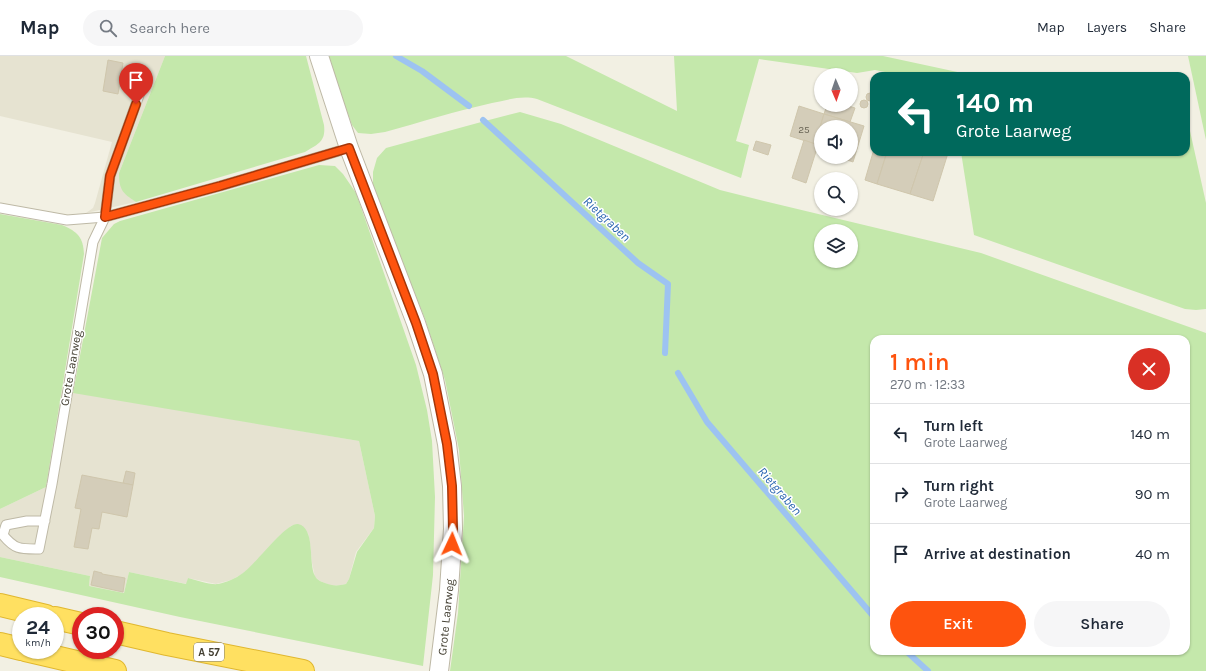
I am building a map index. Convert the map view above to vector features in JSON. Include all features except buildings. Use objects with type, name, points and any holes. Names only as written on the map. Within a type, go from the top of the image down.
[{"type":"highway","points":[[0,605],[12,608]]},
{"type":"highway","name":"A 57","points":[[124,634],[303,671]]},
{"type":"highway","points":[[0,644],[12,647]]},
{"type":"highway","points":[[64,659],[115,671]]},
{"type":"street","name":"Grote Laarweg","points":[[319,56],[349,148],[416,323],[433,374],[447,444],[452,486],[453,529],[449,590],[439,671]]},
{"type":"lane","name":"Grote Laarweg","points":[[45,521],[27,521],[6,525],[3,535],[10,544],[22,549],[39,549],[45,521],[52,484],[93,242],[105,217],[110,176],[146,76]]},
{"type":"lane","points":[[0,208],[67,220],[105,217],[220,186],[349,148]]},
{"type":"shaded area","points":[[0,56],[165,56],[119,173],[128,196],[136,202],[86,213],[93,208],[95,203],[112,142],[0,116]]},
{"type":"shaded area","points":[[62,390],[359,441],[375,516],[374,528],[356,552],[349,579],[346,584],[332,586],[315,577],[308,533],[297,524],[291,526],[275,540],[262,556],[244,573],[231,580],[216,584],[188,578],[187,584],[129,572],[124,593],[89,586],[90,576],[0,557],[0,509],[46,487]]},
{"type":"green space","points":[[165,56],[306,56],[324,125],[324,135],[322,139],[305,152],[136,202],[127,196],[122,190],[119,173]]},
{"type":"green space","points":[[327,56],[566,56],[677,111],[674,56],[883,56],[957,72],[885,72],[875,70],[858,73],[858,68],[822,68],[759,59],[736,141],[749,145],[741,178],[537,99],[531,98],[514,98],[479,106],[385,132],[371,134],[358,133],[352,125]]},
{"type":"green space","points":[[1188,56],[1206,56],[1206,140]]},
{"type":"green space","points":[[520,112],[561,124],[720,190],[814,213],[814,216],[827,216],[981,253],[1206,333],[1206,671],[450,671],[458,613],[464,516],[459,450],[445,380],[425,319],[373,189],[373,172],[377,158],[386,148]]},
{"type":"green space","points":[[1190,131],[1206,203],[1206,309],[1185,309],[974,235],[962,156],[1190,156]]},
{"type":"green space","points":[[319,165],[335,166],[343,174],[356,193],[416,365],[427,410],[432,441],[435,497],[433,575],[423,666],[180,617],[0,577],[0,557],[90,576],[89,586],[124,593],[129,572],[186,584],[188,578],[218,584],[231,580],[243,573],[278,537],[293,525],[298,524],[304,527],[307,532],[311,547],[313,570],[318,580],[330,585],[346,584],[349,579],[357,552],[374,528],[375,516],[359,441],[73,393],[102,238],[114,224],[120,221]]},
{"type":"green space","points":[[0,214],[62,225],[79,236],[84,254],[46,487],[0,509]]},
{"type":"waterway","name":"Rietgraben","points":[[396,56],[422,71],[469,106]]},
{"type":"waterway","name":"Rietgraben","points":[[483,120],[638,263],[668,284],[665,353]]},
{"type":"waterway","name":"Rietgraben","points":[[678,373],[707,422],[870,612]]},
{"type":"waterway","name":"Rietgraben","points":[[910,655],[928,671]]},
{"type":"route","points":[[136,104],[110,176],[105,217],[220,186],[349,148],[416,323],[433,374],[447,444],[452,486],[452,544]]}]
